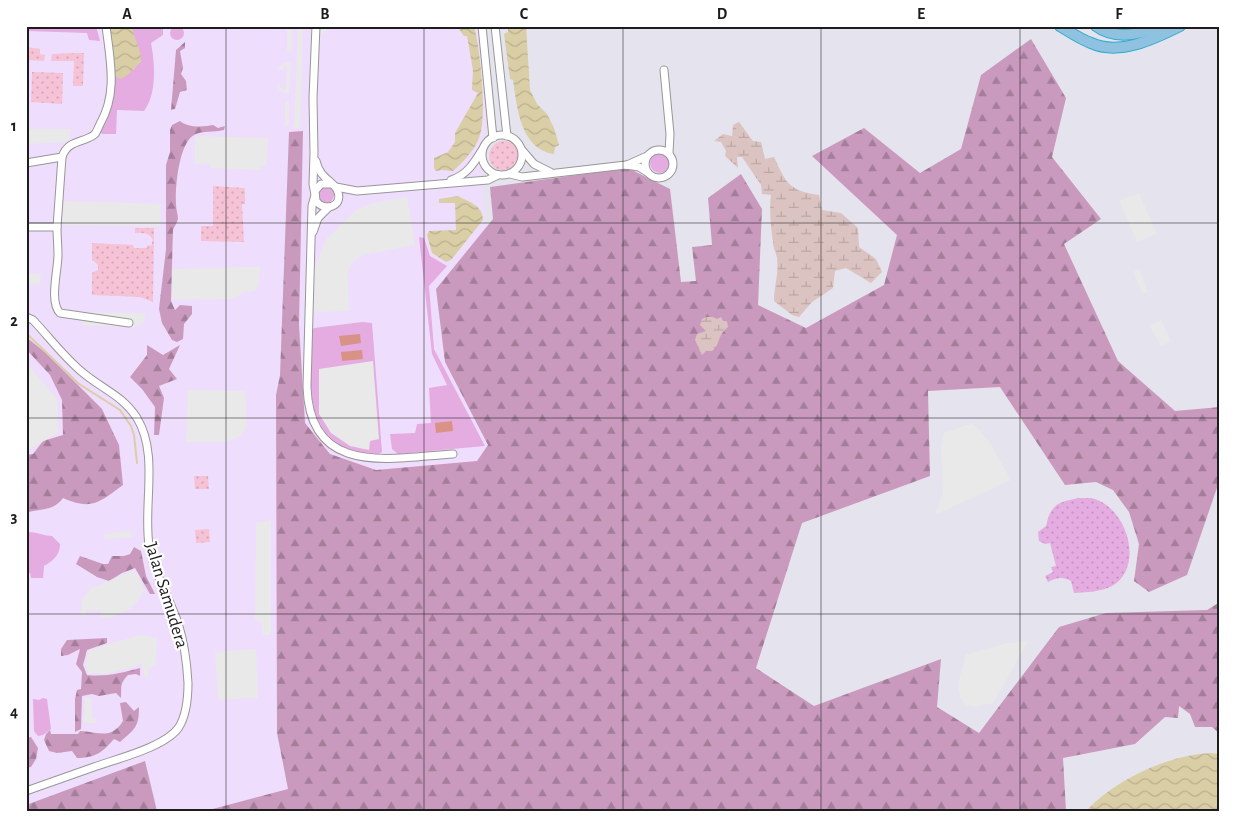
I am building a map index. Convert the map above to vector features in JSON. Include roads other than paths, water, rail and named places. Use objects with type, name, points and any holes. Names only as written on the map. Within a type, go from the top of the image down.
[{"type":"highway","points":[[1060,26],[1092,44],[1104,47],[1126,46],[1145,42],[1180,26]]},
{"type":"highway","points":[[1100,29],[1117,35],[1128,35],[1160,26]]},
{"type":"street","points":[[106,26],[111,83],[109,108],[94,134],[77,141],[66,149],[62,157],[55,297],[57,310],[60,313],[129,323]]},
{"type":"street","points":[[316,26],[312,184],[316,201],[320,206],[329,207]]},
{"type":"street","points":[[482,26],[493,138]]},
{"type":"street","points":[[495,26],[507,136]]},
{"type":"street","points":[[453,454],[365,458],[349,455],[325,440],[318,432],[307,401],[312,206],[317,189],[321,184],[357,191],[488,180],[498,175],[510,174],[522,177],[551,172],[626,165],[639,167],[653,177],[666,177],[674,163],[669,153],[670,134],[664,70]]},
{"type":"street","points":[[658,150],[670,134]]},
{"type":"street","points":[[442,183],[462,176],[475,163],[487,142],[498,135],[507,136],[518,142],[534,164],[551,172]]},
{"type":"street","points":[[483,149],[484,165],[490,172],[498,175]]},
{"type":"street","points":[[510,174],[520,166],[522,150]]},
{"type":"street","points":[[626,165],[654,151],[664,150],[669,153]]},
{"type":"street","points":[[314,153],[317,168],[323,178],[334,186],[339,196],[337,202]]},
{"type":"street","points":[[647,156],[645,164],[647,172]]},
{"type":"street","points":[[26,163],[62,157]]},
{"type":"street","points":[[312,237],[318,218],[329,207],[357,191]]},
{"type":"street","points":[[26,227],[57,227]]},
{"type":"street","name":"Jalan Samudera","points":[[26,317],[33,320],[87,376],[117,396],[129,407],[138,420],[148,454],[150,548],[156,573],[179,629],[185,653],[188,696],[185,714],[174,733],[144,750],[26,791]]},
{"type":"water","points":[[108,26],[133,26],[140,52],[141,61],[122,79],[114,76]]},
{"type":"water","points":[[464,26],[474,26],[476,36],[481,66],[482,129],[474,147],[457,168],[453,171],[436,171],[434,168],[434,158],[448,152],[455,142],[455,133],[478,93],[472,90],[473,70],[467,36],[464,36],[459,29]]},
{"type":"water","points":[[508,26],[526,26],[530,90],[537,104],[547,114],[554,128],[559,145],[555,147],[554,154],[534,144],[527,136],[522,125],[513,80],[510,79],[504,34],[508,32]]},
{"type":"water","points":[[458,196],[478,207],[483,220],[451,260],[446,262],[432,253],[427,235],[429,231],[456,230],[455,203],[439,203],[439,199]]},
{"type":"water","points":[[1210,753],[1220,754],[1220,811],[1086,811],[1112,789],[1143,771],[1177,759]]},
{"type":"waterway","points":[[26,333],[79,384],[120,410],[131,426],[134,435],[137,463]]}]
